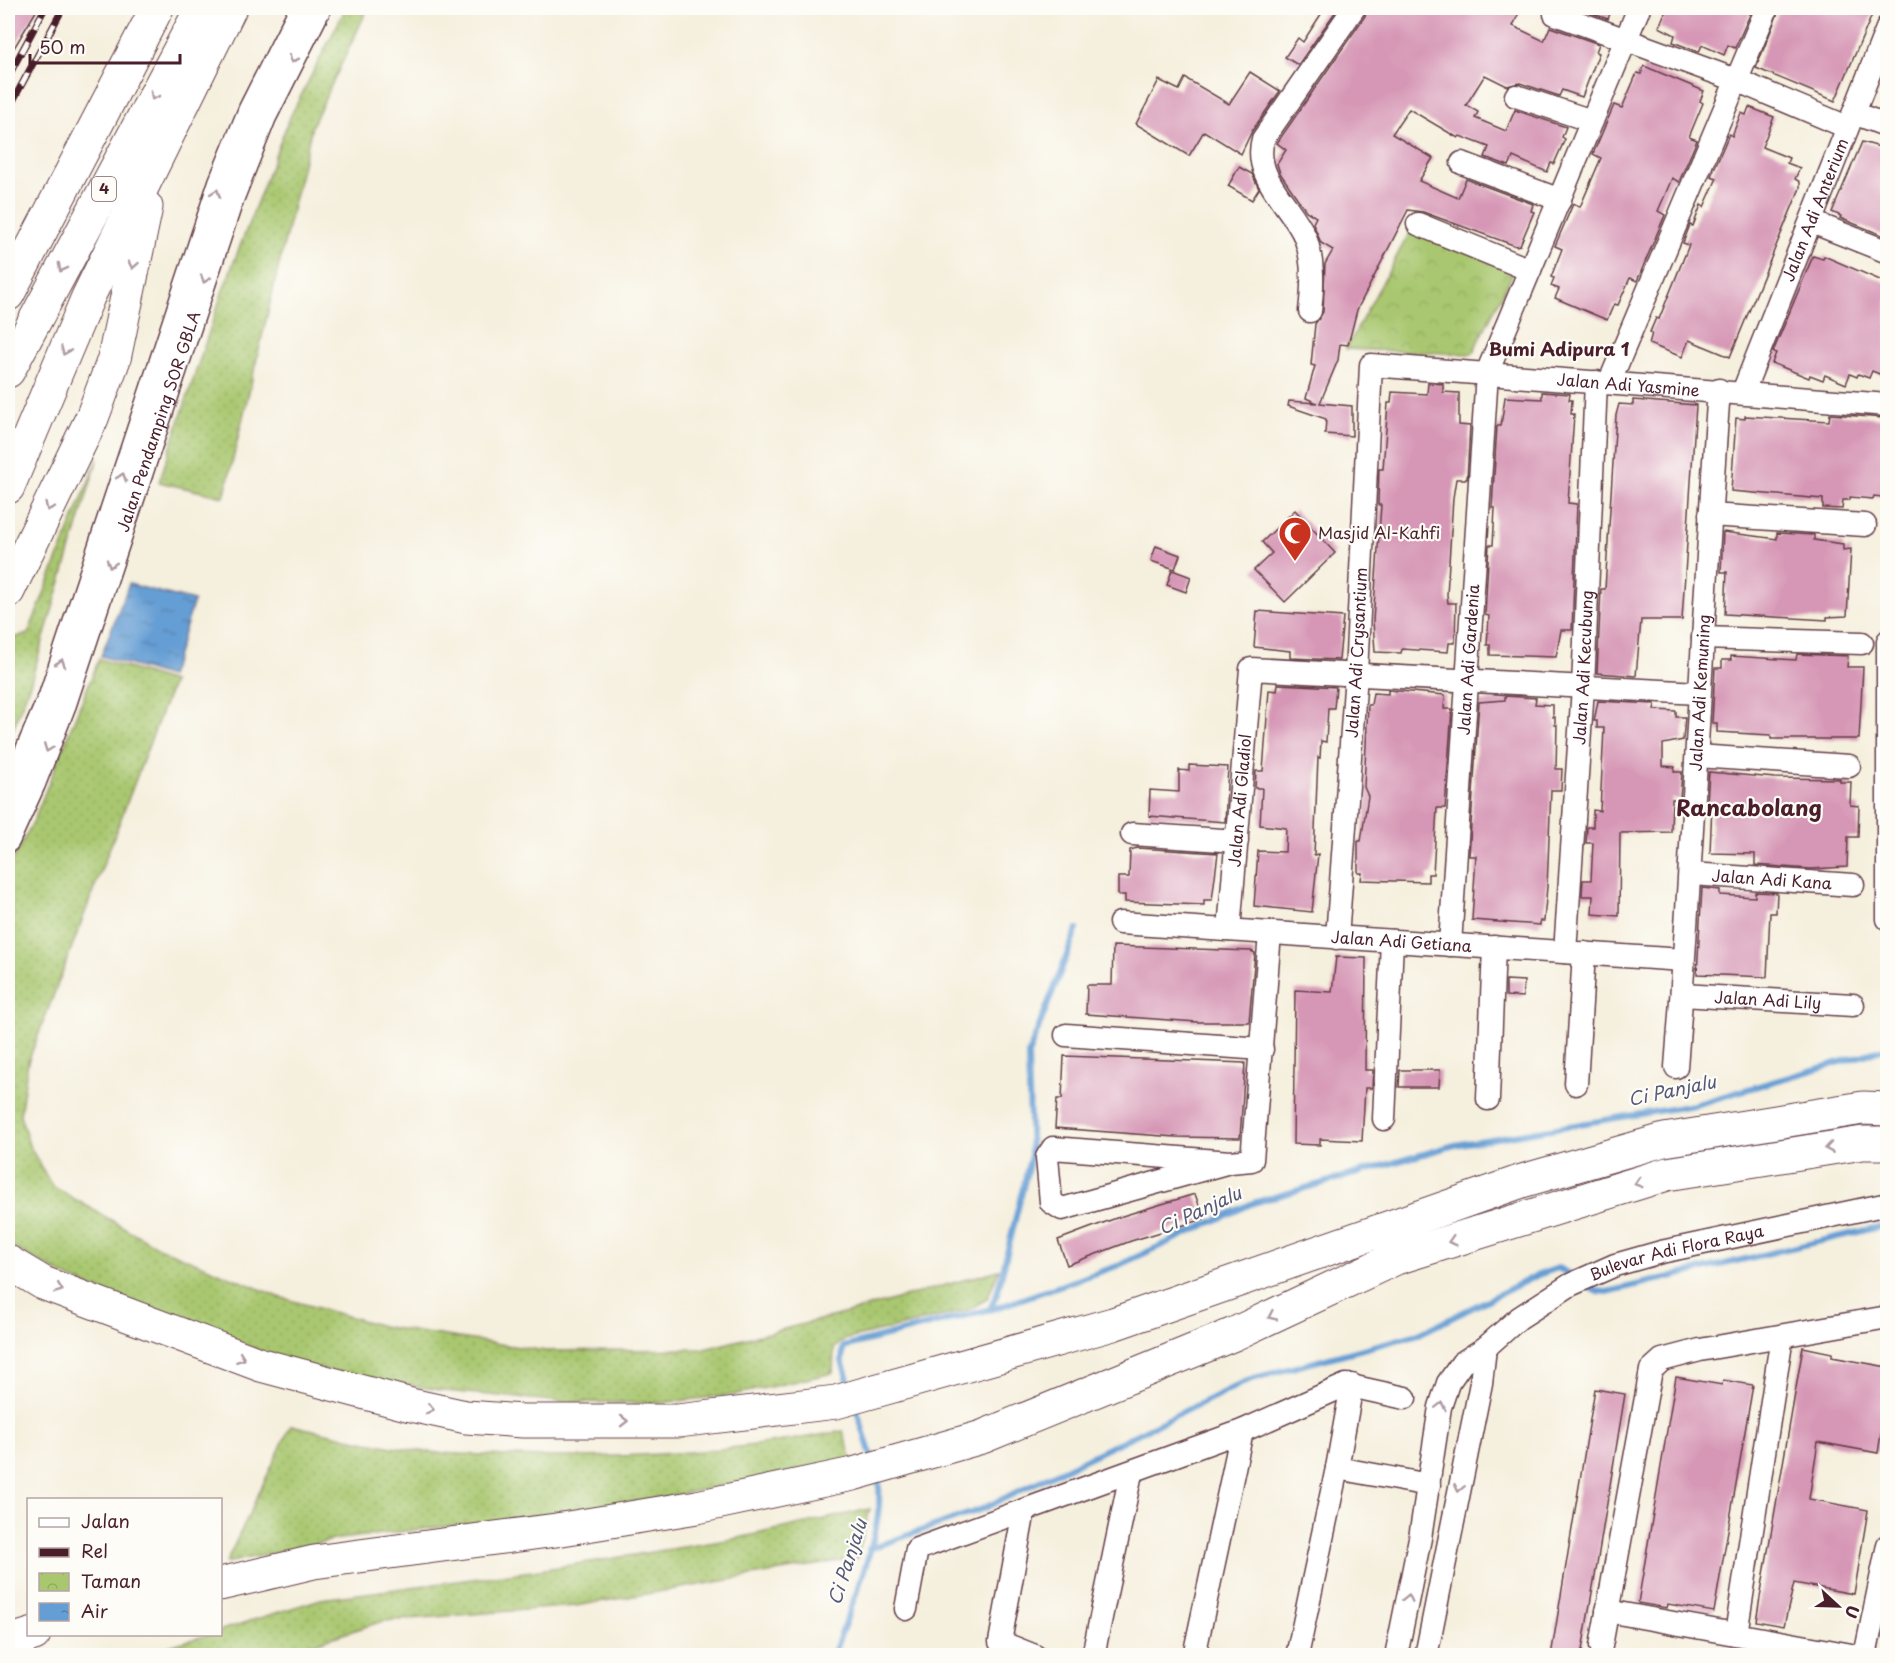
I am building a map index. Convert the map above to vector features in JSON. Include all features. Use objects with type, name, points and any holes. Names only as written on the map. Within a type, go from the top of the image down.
[{"type":"highway","points":[[8,248],[152,8]]},
{"type":"highway","name":"4","points":[[8,294],[158,8]]},
{"type":"highway","name":"4","points":[[8,371],[202,8]]},
{"type":"highway","points":[[8,487],[88,297],[230,8]]},
{"type":"highway","points":[[8,591],[92,418],[114,359],[140,228],[170,128]]},
{"type":"highway","points":[[8,1262],[43,1283],[261,1365],[411,1405],[466,1417],[523,1421],[678,1421],[836,1402],[1113,1324],[1522,1181],[1664,1140],[1863,1108],[1887,1109]]},
{"type":"highway","points":[[222,1584],[314,1562],[568,1528],[697,1506],[853,1474],[982,1437],[1234,1334],[1396,1258],[1667,1174],[1863,1143],[1887,1143]]},
{"type":"highway","points":[[8,1642],[30,1636]]},
{"type":"street","name":"Jalan Pendamping SOR GBLA","points":[[8,841],[34,784],[65,704],[250,109],[301,8]]},
{"type":"street","name":"Jalan Pendamping SOR GBLA","points":[[8,795],[50,696],[211,233],[265,117],[320,8]]},
{"type":"street","points":[[1310,311],[1313,286],[1306,239],[1296,218],[1261,168],[1261,146],[1263,139],[1354,8]]},
{"type":"street","name":"Jalan Adi Gardenia","points":[[1450,945],[1487,374],[1640,8]]},
{"type":"street","points":[[1603,382],[1767,8]]},
{"type":"street","points":[[1555,14],[1625,41],[1851,120],[1887,126]]},
{"type":"street","name":"Jalan Adi Anterium","points":[[1743,392],[1812,222],[1887,26]]},
{"type":"street","points":[[1516,96],[1592,121]]},
{"type":"street","points":[[1462,163],[1560,200]]},
{"type":"street","points":[[1812,222],[1887,252]]},
{"type":"street","points":[[1418,224],[1530,270]]},
{"type":"street","name":"Jalan Adi Yasmine","points":[[1371,365],[1719,390],[1887,405]]},
{"type":"street","name":"Jalan Adi Crysantium","points":[[1337,938],[1356,674],[1371,365]]},
{"type":"street","name":"Jalan Adi Kecubung","points":[[1576,1084],[1575,953],[1583,687],[1603,382]]},
{"type":"street","name":"Jalan Adi Kemuning","points":[[1676,1067],[1691,874],[1699,693],[1719,390]]},
{"type":"street","points":[[1710,515],[1865,525]]},
{"type":"street","points":[[1703,638],[1862,644]]},
{"type":"street","points":[[1887,641],[1887,919]]},
{"type":"street","name":"Jalan Adi Gladiol","points":[[1229,930],[1251,669],[1356,674]]},
{"type":"street","points":[[1356,674],[1699,693]]},
{"type":"street","points":[[1697,756],[1850,766]]},
{"type":"street","points":[[1132,834],[1237,841]]},
{"type":"street","name":"Jalan Adi Kana","points":[[1691,874],[1853,885]]},
{"type":"street","name":"Jalan Adi Getiana","points":[[1120,923],[1683,960]]},
{"type":"street","points":[[1230,1162],[1062,1209],[1051,1202],[1047,1157],[1053,1148],[1230,1162],[1252,1160],[1270,933]]},
{"type":"street","points":[[1384,1119],[1392,941]]},
{"type":"street","points":[[1488,1099],[1494,947]]},
{"type":"street","name":"Jalan Adi Lily","points":[[1682,995],[1853,1005]]},
{"type":"street","points":[[1066,1035],[1262,1049]]},
{"type":"street","name":"Bulevar Adi Flora Raya","points":[[1396,1656],[1429,1485],[1440,1407],[1448,1383],[1462,1363],[1485,1348],[1519,1318],[1580,1281],[1615,1265],[1661,1252],[1887,1204]]},
{"type":"street","points":[[1601,1646],[1651,1370],[1662,1360],[1690,1352],[1887,1317]]},
{"type":"street","points":[[1736,1634],[1782,1336]]},
{"type":"street","points":[[1426,1656],[1481,1383],[1485,1348]]},
{"type":"street","points":[[906,1609],[917,1549],[1242,1431],[1346,1385],[1405,1398]]},
{"type":"street","points":[[1297,1656],[1337,1468],[1352,1385]]},
{"type":"street","points":[[1194,1656],[1242,1431]]},
{"type":"street","points":[[1337,1468],[1429,1485]]},
{"type":"street","points":[[1093,1656],[1131,1473]]},
{"type":"street","points":[[1024,1510],[1000,1642],[1035,1656]]},
{"type":"street","points":[[1865,1656],[1887,1545]]},
{"type":"street","points":[[1607,1611],[1857,1656]]},
{"type":"green space","points":[[346,8],[368,8],[312,126],[224,497],[159,482],[222,293],[289,119]]},
{"type":"green space","points":[[1417,219],[1517,265],[1472,354],[1346,349]]},
{"type":"green space","points":[[98,458],[31,681],[8,742],[8,639],[28,634]]},
{"type":"green space","points":[[99,659],[173,682],[28,1062],[20,1115],[29,1145],[52,1186],[156,1246],[279,1297],[386,1327],[546,1351],[704,1349],[851,1312],[999,1270],[987,1299],[968,1310],[843,1340],[834,1349],[833,1373],[733,1395],[659,1403],[564,1402],[446,1391],[357,1377],[290,1362],[73,1280],[8,1245],[8,869],[33,822]]},
{"type":"green space","points":[[291,1425],[412,1450],[469,1455],[554,1457],[678,1453],[760,1444],[843,1431],[852,1460],[666,1497],[545,1515],[338,1539],[226,1563]]},
{"type":"green space","points":[[870,1509],[857,1558],[575,1606],[383,1621],[278,1655],[139,1655],[204,1636],[222,1636],[222,1630],[321,1599],[533,1571],[734,1539]]},
{"type":"water","points":[[129,584],[194,601],[170,677],[101,656]]},
{"type":"building","points":[[8,8],[38,8],[8,58]]},
{"type":"building","points":[[1325,8],[1338,8],[1298,65],[1285,57],[1298,38],[1303,42]]},
{"type":"building","points":[[1367,8],[1521,8],[1513,26],[1544,41],[1550,27],[1599,44],[1596,52],[1599,53],[1582,97],[1562,90],[1559,96],[1520,83],[1507,86],[1485,75],[1466,105],[1478,112],[1475,118],[1506,131],[1515,110],[1566,127],[1562,137],[1565,139],[1554,164],[1551,163],[1547,172],[1513,157],[1509,166],[1485,157],[1489,147],[1460,136],[1458,138],[1409,109],[1392,134],[1433,158],[1419,181],[1458,198],[1466,179],[1533,204],[1531,211],[1534,212],[1520,245],[1516,246],[1423,212],[1408,210],[1357,310],[1348,345],[1340,344],[1338,360],[1320,403],[1352,406],[1352,436],[1325,434],[1326,419],[1288,406],[1289,401],[1317,403],[1306,398],[1315,366],[1311,365],[1315,324],[1323,312],[1325,264],[1333,250],[1321,243],[1313,223],[1316,217],[1306,211],[1280,173],[1277,164],[1286,150],[1277,143],[1365,16]]},
{"type":"building","points":[[1577,8],[1612,8],[1608,19]]},
{"type":"building","points":[[1667,8],[1753,8],[1735,48],[1728,45],[1724,55],[1702,45],[1699,52],[1673,42],[1675,35],[1659,27]]},
{"type":"building","points":[[1780,8],[1875,8],[1835,101],[1756,68]]},
{"type":"building","points":[[1644,66],[1704,91],[1700,101],[1703,103],[1689,137],[1697,140],[1679,182],[1672,178],[1658,211],[1665,215],[1637,281],[1630,278],[1618,305],[1614,304],[1607,320],[1555,298],[1559,289],[1551,286],[1554,278],[1551,277],[1562,249],[1555,246],[1573,204],[1580,207],[1601,158],[1593,154],[1614,105],[1622,108],[1637,73],[1641,74]]},
{"type":"building","points":[[1250,72],[1280,91],[1252,131],[1241,154],[1204,131],[1189,156],[1136,124],[1159,80],[1179,90],[1185,78],[1229,104]]},
{"type":"building","points":[[1749,107],[1774,117],[1762,147],[1789,158],[1787,163],[1800,168],[1795,179],[1800,182],[1800,188],[1730,357],[1689,340],[1682,357],[1649,344],[1652,333],[1650,332],[1656,318],[1659,319],[1689,245],[1683,243],[1690,225],[1693,226],[1701,205],[1704,207],[1717,178],[1711,176],[1729,134],[1732,136],[1741,113],[1746,115]]},
{"type":"building","points":[[1862,142],[1887,149],[1887,237],[1840,218],[1841,216],[1832,212]]},
{"type":"building","points":[[1239,167],[1252,174],[1259,189],[1252,200],[1228,186]]},
{"type":"building","points":[[1813,256],[1823,259],[1824,256],[1887,283],[1887,372],[1884,371],[1882,375],[1872,371],[1869,378],[1850,374],[1846,384],[1825,375],[1823,380],[1810,375],[1809,378],[1772,363],[1776,353],[1773,352]]},
{"type":"building","points":[[1428,383],[1443,384],[1443,392],[1459,393],[1459,425],[1470,426],[1467,479],[1456,479],[1453,498],[1447,595],[1448,603],[1456,603],[1455,643],[1449,643],[1448,652],[1402,649],[1401,653],[1375,652],[1373,621],[1381,505],[1378,505],[1379,469],[1383,469],[1388,403],[1391,403],[1392,392],[1427,394]]},
{"type":"building","points":[[1542,392],[1570,394],[1571,414],[1574,414],[1568,503],[1577,504],[1572,630],[1561,630],[1556,657],[1490,655],[1490,645],[1487,645],[1489,616],[1485,615],[1489,545],[1493,545],[1495,508],[1492,508],[1497,426],[1501,426],[1505,397],[1542,399]]},
{"type":"building","points":[[1633,400],[1696,405],[1682,620],[1641,620],[1636,676],[1597,673],[1601,589],[1605,589],[1616,415],[1619,404],[1633,405]]},
{"type":"building","points":[[1830,414],[1884,418],[1884,423],[1887,423],[1887,461],[1885,460],[1882,497],[1874,496],[1873,499],[1850,497],[1850,500],[1843,500],[1842,509],[1823,508],[1823,499],[1731,491],[1736,418],[1745,419],[1745,416],[1829,421]]},
{"type":"building","name":"Masjid Al-Kahfi","points":[[1295,510],[1335,553],[1285,602],[1254,570],[1272,553],[1262,542]]},
{"type":"building","points":[[1723,532],[1777,539],[1777,533],[1814,535],[1814,540],[1843,544],[1843,550],[1851,549],[1847,616],[1827,617],[1827,620],[1725,614],[1727,572],[1721,572]]},
{"type":"building","points":[[1156,546],[1180,555],[1175,569],[1151,561]]},
{"type":"building","points":[[1172,570],[1191,577],[1186,592],[1167,585]]},
{"type":"building","points":[[1257,611],[1343,617],[1339,660],[1290,658],[1290,651],[1254,647]]},
{"type":"building","points":[[1797,654],[1848,656],[1847,667],[1863,667],[1859,739],[1771,739],[1771,735],[1717,732],[1717,723],[1712,723],[1715,668],[1722,668],[1722,660],[1731,660],[1731,656],[1796,660]]},
{"type":"building","points":[[1278,684],[1336,687],[1334,708],[1328,708],[1326,742],[1321,741],[1320,758],[1318,757],[1314,855],[1318,854],[1312,912],[1254,906],[1258,851],[1285,852],[1286,828],[1260,825],[1262,788],[1255,788],[1256,771],[1263,771],[1269,690],[1277,691]]},
{"type":"building","points":[[1388,690],[1445,695],[1444,709],[1452,709],[1445,808],[1437,808],[1433,874],[1428,874],[1428,882],[1361,880],[1362,873],[1358,873],[1358,841],[1361,841],[1368,796],[1364,787],[1368,705],[1371,705],[1373,693],[1388,694]]},
{"type":"building","points":[[1505,696],[1536,698],[1535,704],[1553,705],[1553,717],[1557,725],[1556,769],[1562,769],[1561,790],[1551,790],[1547,887],[1544,921],[1540,921],[1540,925],[1472,920],[1476,856],[1469,856],[1479,702],[1505,700]]},
{"type":"building","points":[[1598,701],[1655,704],[1654,710],[1676,711],[1676,717],[1685,717],[1683,740],[1663,744],[1663,766],[1675,767],[1674,772],[1682,772],[1680,799],[1672,799],[1671,832],[1620,833],[1619,916],[1592,914],[1593,896],[1582,896],[1583,880],[1591,880],[1593,843],[1586,843],[1587,827],[1593,827],[1593,810],[1600,811],[1604,728],[1597,728],[1597,721],[1594,721]]},
{"type":"building","points":[[1189,765],[1228,767],[1225,822],[1149,816],[1150,790],[1179,792],[1179,770],[1189,771]]},
{"type":"building","points":[[1709,772],[1775,778],[1840,779],[1840,782],[1851,782],[1850,805],[1859,806],[1858,837],[1848,837],[1847,867],[1811,869],[1755,865],[1755,854],[1710,853],[1712,804],[1707,804]]},
{"type":"building","points":[[1137,848],[1218,853],[1212,900],[1204,900],[1204,905],[1125,902],[1125,895],[1118,895],[1118,877],[1129,877],[1130,850]]},
{"type":"building","points":[[1702,888],[1720,890],[1720,895],[1755,897],[1755,892],[1777,893],[1776,913],[1770,913],[1767,977],[1697,974]]},
{"type":"building","points":[[1113,946],[1251,951],[1255,953],[1249,1022],[1197,1022],[1086,1014],[1087,985],[1112,985]]},
{"type":"building","points":[[1336,957],[1366,958],[1365,1070],[1373,1070],[1372,1088],[1365,1088],[1362,1141],[1320,1139],[1320,1145],[1293,1144],[1295,990],[1332,992]]},
{"type":"building","points":[[1506,980],[1524,981],[1523,997],[1506,996]]},
{"type":"building","points":[[1064,1056],[1245,1063],[1240,1138],[1176,1137],[1055,1128],[1057,1099],[1062,1099]]},
{"type":"building","points":[[1400,1070],[1440,1070],[1439,1087],[1399,1087]]},
{"type":"building","points":[[1195,1194],[1204,1219],[1131,1241],[1067,1265],[1058,1240],[1119,1217]]},
{"type":"building","points":[[1803,1347],[1832,1353],[1832,1357],[1887,1367],[1887,1395],[1878,1453],[1818,1442],[1809,1499],[1868,1510],[1854,1594],[1794,1583],[1784,1626],[1756,1621]]},
{"type":"building","points":[[1676,1377],[1722,1385],[1723,1380],[1753,1385],[1714,1612],[1668,1604],[1667,1608],[1638,1603]]},
{"type":"building","points":[[1595,1389],[1625,1394],[1598,1558],[1581,1656],[1551,1656]]},
{"type":"waterway","points":[[990,1309],[997,1294],[1031,1155],[1028,1055],[1077,929]]},
{"type":"waterway","name":"Ci Panjalu","points":[[851,1389],[842,1361],[843,1347],[999,1307],[1117,1266],[1253,1203],[1455,1145],[1694,1105],[1888,1048]]},
{"type":"waterway","points":[[1586,1285],[1595,1291],[1607,1292],[1888,1225]]},
{"type":"waterway","points":[[869,1549],[982,1509],[1251,1379],[1419,1334],[1538,1275],[1558,1268],[1575,1277]]},
{"type":"waterway","name":"Ci Panjalu","points":[[856,1408],[872,1458]]},
{"type":"waterway","name":"Ci Panjalu","points":[[833,1656],[866,1566],[873,1540],[878,1516],[877,1477]]},
{"type":"railway","points":[[8,77],[45,8]]},
{"type":"railway","points":[[8,110],[63,8]]},
{"type":"place","name":"Masjid Al-Kahfi","points":[[1295,562]]},
{"type":"district","name":"Bumi Adipura 1","points":[[1559,350]]},
{"type":"district","name":"Rancabolang","points":[[1749,808]]}]
